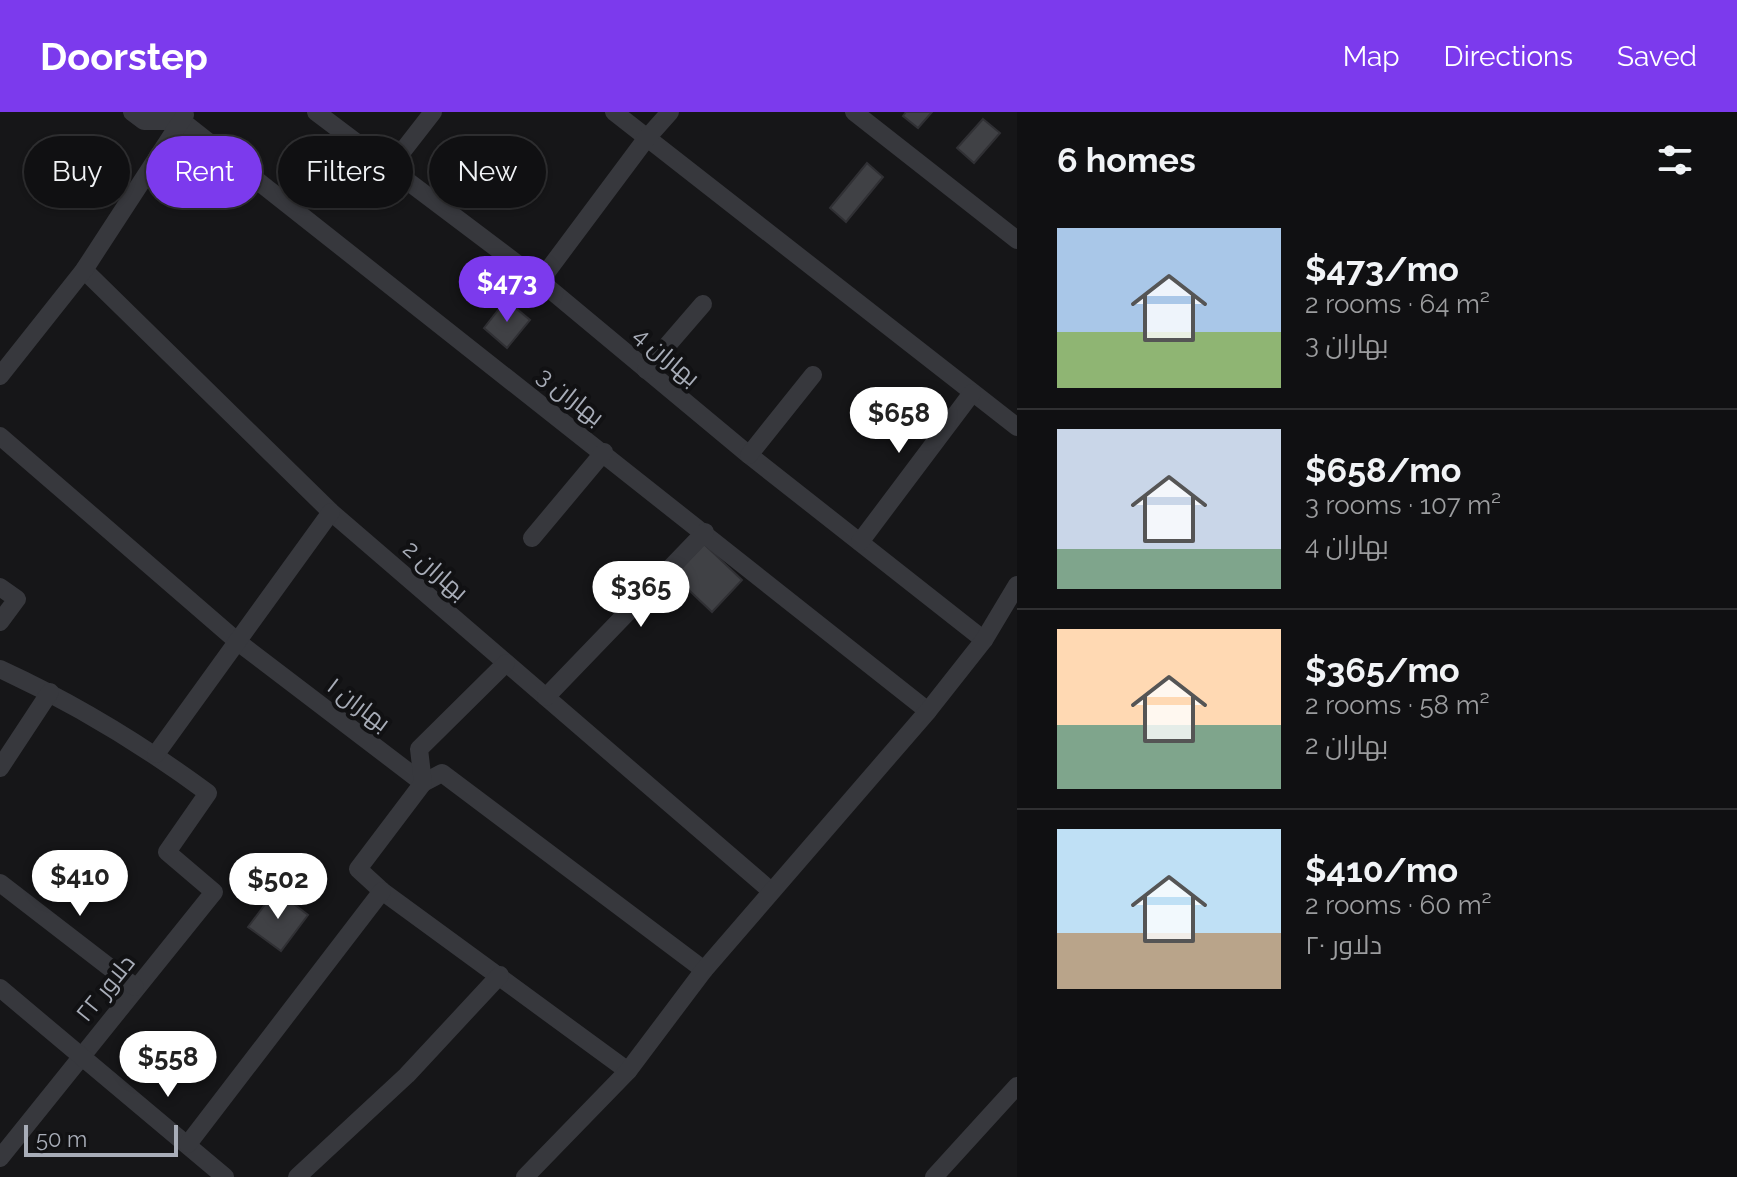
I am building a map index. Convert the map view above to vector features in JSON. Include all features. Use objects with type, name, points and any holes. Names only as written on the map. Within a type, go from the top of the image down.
[{"type":"street","points":[[132,112],[144,121],[184,116]]},
{"type":"street","name":"بهاران 4","points":[[316,112],[349,136]]},
{"type":"street","points":[[413,138],[433,112]]},
{"type":"street","points":[[614,112],[1017,427]]},
{"type":"street","points":[[540,281],[646,139],[670,112]]},
{"type":"street","points":[[854,112],[1017,240]]},
{"type":"street","points":[[0,376],[84,270],[184,116]]},
{"type":"street","name":"بهاران 3","points":[[184,116],[928,711]]},
{"type":"street","name":"بهاران 4","points":[[413,183],[540,281],[749,455],[984,640]]},
{"type":"street","name":"بهاران 2","points":[[84,270],[331,512],[771,891]]},
{"type":"street","points":[[646,370],[703,304]]},
{"type":"street","points":[[749,455],[813,375]]},
{"type":"street","points":[[860,542],[972,393]]},
{"type":"street","name":"بهاران ۱","points":[[0,436],[238,642],[423,783]]},
{"type":"street","points":[[532,538],[604,452]]},
{"type":"street","points":[[0,669],[50,692],[156,754],[331,512]]},
{"type":"street","points":[[546,697],[705,532]]},
{"type":"street","points":[[525,1177],[628,1071],[704,970],[928,711],[984,640],[1017,585]]},
{"type":"street","points":[[0,587],[17,599],[0,622]]},
{"type":"street","points":[[423,783],[419,749],[506,663]]},
{"type":"street","points":[[0,768],[50,692]]},
{"type":"street","name":"دلاور ۲۲","points":[[0,1158],[214,892],[167,852],[208,793],[156,754]]},
{"type":"street","points":[[628,1071],[382,891],[358,869],[423,783],[442,773],[704,970]]},
{"type":"street","points":[[0,883],[135,987]]},
{"type":"street","points":[[188,1144],[382,891]]},
{"type":"street","points":[[297,1177],[407,1075],[500,975]]},
{"type":"street","points":[[0,988],[83,1054],[225,1177]]},
{"type":"street","points":[[934,1177],[1017,1086]]},
{"type":"building","points":[[906,112],[932,112],[918,128],[903,116]]},
{"type":"building","points":[[983,119],[1000,133],[974,163],[957,148]]},
{"type":"building","points":[[867,163],[883,177],[846,222],[830,208]]},
{"type":"building","points":[[506,300],[530,320],[507,348],[484,328]]},
{"type":"building","points":[[704,544],[742,580],[712,612],[674,576]]},
{"type":"building","points":[[276,890],[308,915],[281,951],[248,927]]}]
